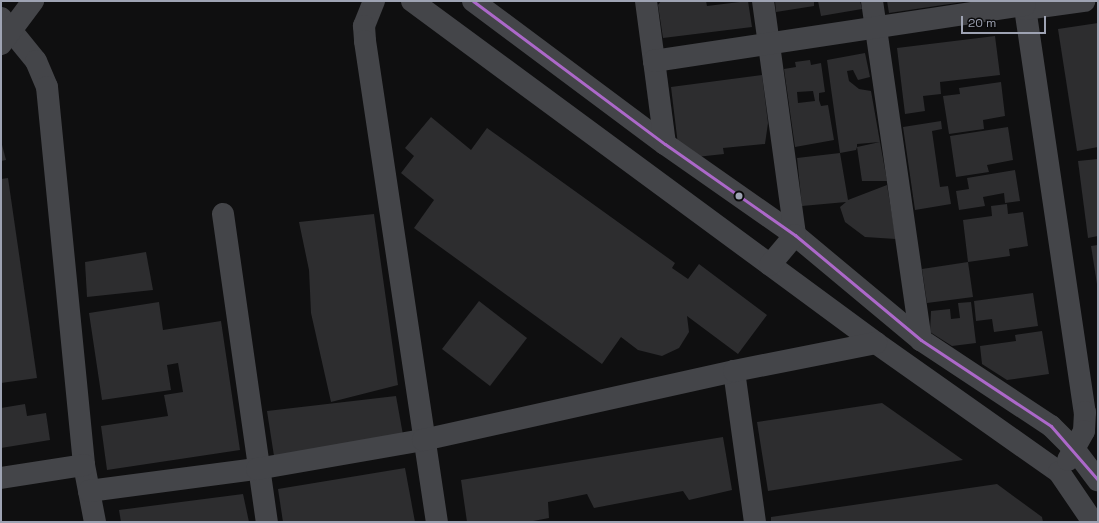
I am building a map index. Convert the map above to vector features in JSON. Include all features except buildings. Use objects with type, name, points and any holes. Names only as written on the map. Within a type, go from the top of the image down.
[{"type":"street","points":[[32,1],[5,30],[36,61],[47,87],[84,465],[95,522]]},
{"type":"street","points":[[374,1],[364,26],[365,41],[423,440],[437,522]]},
{"type":"street","points":[[412,1],[876,343],[1058,472],[1093,522]]},
{"type":"street","points":[[473,1],[664,144],[795,235],[921,340],[1051,426],[1075,450],[1098,480]]},
{"type":"street","points":[[646,1],[664,144]]},
{"type":"street","points":[[763,1],[770,43],[795,235],[770,264]]},
{"type":"street","points":[[872,1],[921,340]]},
{"type":"street","points":[[654,61],[1025,5],[1084,1]]},
{"type":"street","points":[[1025,5],[1085,412],[1084,431],[1075,450],[1058,472]]},
{"type":"street","points":[[223,214],[257,469],[267,522]]},
{"type":"street","points":[[89,492],[257,469],[423,440],[734,371],[876,343]]},
{"type":"street","points":[[734,371],[755,522]]},
{"type":"street","points":[[1,478],[84,465]]},
{"type":"transit line","points":[[473,1],[665,144],[795,235],[921,340],[1051,426],[1098,480]]}]
